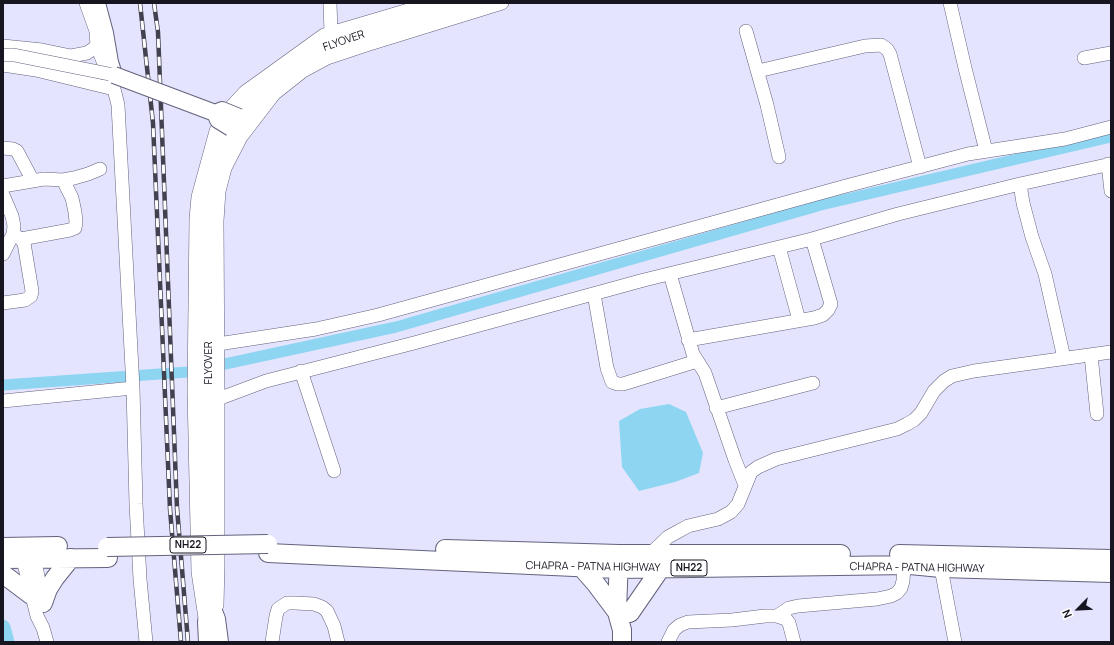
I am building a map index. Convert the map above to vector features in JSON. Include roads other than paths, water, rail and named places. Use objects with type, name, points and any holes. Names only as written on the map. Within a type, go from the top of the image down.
[{"type":"highway","name":"CHAPRA - PATNA HIGHWAY","points":[[268,548],[581,567],[624,561],[650,554],[916,554],[1111,559]]},
{"type":"highway","name":"CHAPRA - PATNA HIGHWAY","points":[[268,548],[624,561],[661,568],[904,565],[941,568],[1111,573]]},
{"type":"highway","name":"NH22","points":[[3,559],[22,551],[108,552],[268,548]]},
{"type":"highway","name":"NH22","points":[[22,551],[71,558],[108,552]]},
{"type":"highway","points":[[3,574],[37,599],[48,589],[71,558]]},
{"type":"highway","points":[[622,636],[624,612],[624,561]]},
{"type":"highway","points":[[581,567],[624,612]]},
{"type":"highway","points":[[624,612],[661,568]]},
{"type":"main road","points":[[97,3],[105,33],[114,82],[215,113],[218,120],[235,123]]},
{"type":"main road","name":"FLYOVER","points":[[211,620],[208,531],[208,213],[211,189],[221,153],[235,123],[274,78],[288,67],[339,40],[472,3]]},
{"type":"main road","points":[[207,642],[211,620]]},
{"type":"main road","points":[[211,620],[220,642]]},
{"type":"street","points":[[86,3],[96,31],[98,46],[114,82],[118,105],[133,388],[139,571],[146,642]]},
{"type":"street","points":[[330,3],[331,33]]},
{"type":"street","points":[[211,620],[198,572],[194,358],[196,206],[216,131],[231,107],[245,92],[316,39],[324,35],[432,3]]},
{"type":"street","points":[[211,620],[218,565],[217,221],[219,191],[225,168],[241,137],[274,94],[302,71],[327,58],[502,3]]},
{"type":"street","points":[[950,3],[986,151]]},
{"type":"street","points":[[746,31],[758,71],[778,156]]},
{"type":"street","points":[[3,46],[42,50],[71,56],[87,53],[98,46]]},
{"type":"street","points":[[758,71],[865,46],[881,46],[887,49],[890,54],[920,167]]},
{"type":"street","points":[[1084,58],[1111,53]]},
{"type":"street","points":[[3,55],[14,55],[114,82]]},
{"type":"street","points":[[3,66],[114,82]]},
{"type":"street","points":[[218,349],[378,315],[846,186],[968,154],[1065,139],[1111,127]]},
{"type":"street","points":[[3,148],[17,151],[33,181]]},
{"type":"street","points":[[218,392],[414,344],[594,294],[812,239],[898,214],[1110,164],[1111,191]]},
{"type":"street","points":[[3,186],[44,179],[63,180],[88,174],[100,168]]},
{"type":"street","points":[[3,254],[17,237],[70,230],[75,228],[75,212],[72,198],[63,180]]},
{"type":"street","points":[[1020,184],[1023,203],[1032,237],[1045,274],[1064,358]]},
{"type":"street","points":[[3,195],[12,216],[17,237],[24,243],[32,291],[31,296],[25,300],[3,303]]},
{"type":"street","points":[[688,340],[822,315],[828,310],[831,304],[812,239]]},
{"type":"street","points":[[779,247],[800,320]]},
{"type":"street","points":[[670,274],[688,340],[693,354],[704,373],[745,486]]},
{"type":"street","points":[[594,294],[607,368],[612,382],[623,384],[697,361]]},
{"type":"street","points":[[650,554],[668,537],[688,526],[718,519],[731,512],[738,504],[751,472],[758,466],[771,461],[897,429],[914,420],[921,413],[934,391],[944,381],[952,376],[968,372],[1111,352]]},
{"type":"street","points":[[1091,355],[1097,414]]},
{"type":"street","points":[[301,372],[334,471]]},
{"type":"street","points":[[716,408],[813,383]]},
{"type":"street","points":[[3,401],[133,388]]},
{"type":"street","points":[[22,551],[37,599],[37,616],[43,628],[47,642]]},
{"type":"street","points":[[777,616],[789,608],[798,606],[877,600],[891,596],[897,593],[904,581],[904,565]]},
{"type":"street","points":[[941,568],[955,642]]},
{"type":"street","points":[[272,642],[278,609],[287,603],[295,603],[314,604],[327,611],[334,626],[338,642]]},
{"type":"street","points":[[668,642],[674,630],[680,625],[688,622],[777,616],[786,618],[789,623],[794,642]]},
{"type":"water","points":[[669,404],[686,412],[703,453],[699,473],[675,482],[639,491],[622,467],[619,421],[640,409]]},
{"type":"waterway","points":[[3,385],[188,372],[396,327],[821,205],[1111,137]]},
{"type":"waterway","points":[[3,625],[5,627],[9,642]]},
{"type":"railway","points":[[140,3],[153,123],[170,509],[181,642]]},
{"type":"railway","points":[[154,3],[158,32],[177,508],[188,642]]}]
